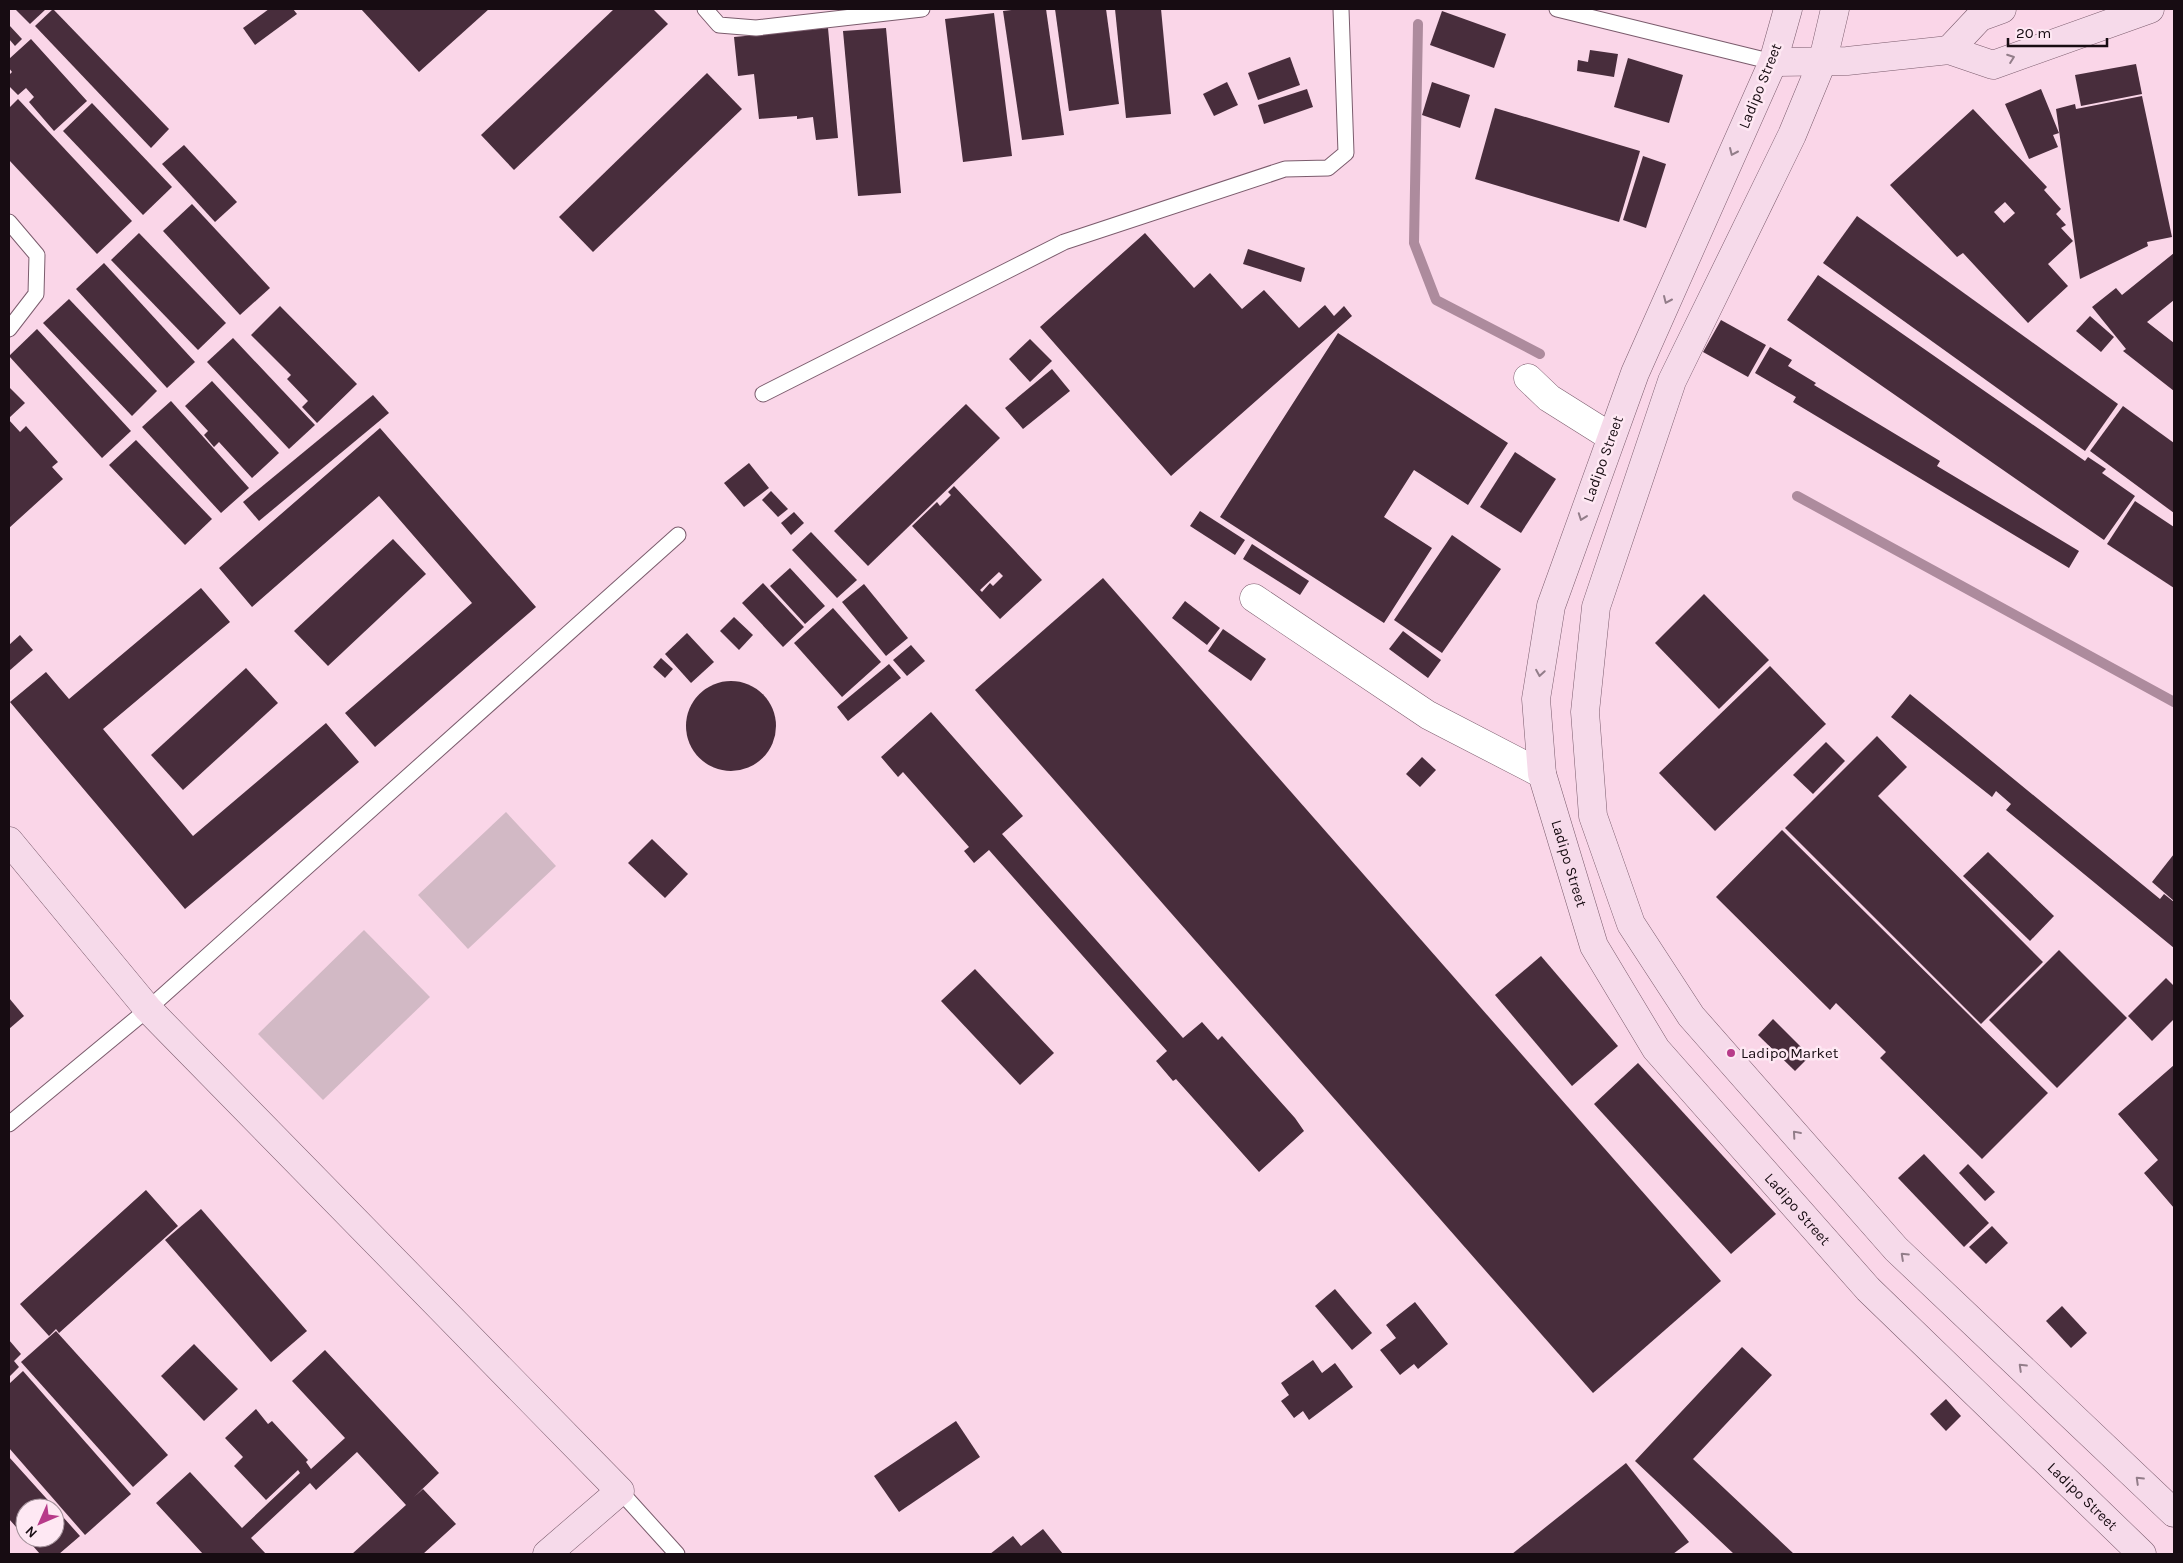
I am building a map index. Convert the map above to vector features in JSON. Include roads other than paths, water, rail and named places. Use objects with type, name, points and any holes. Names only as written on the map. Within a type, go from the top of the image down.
[{"type":"main road","name":"Ladipo Street","points":[[1788,9],[1773,62],[1635,373],[1550,606],[1536,699],[1542,774],[1594,946],[1656,1049],[1868,1289],[2142,1554]]},
{"type":"main road","points":[[1835,9],[1823,60],[1792,135],[1672,381],[1596,608],[1585,712],[1593,816],[1631,924],[1691,1016],[1896,1248],[2174,1514]]},
{"type":"main road","points":[[1948,50],[1980,17],[2002,9]]},
{"type":"main road","points":[[1773,62],[1899,58],[1948,50],[1993,65],[2150,9]]},
{"type":"main road","points":[[9,841],[148,1008],[620,1491],[547,1554]]},
{"type":"street","points":[[1528,378],[1549,398],[1611,436]]},
{"type":"street","points":[[1254,598],[1428,715],[1542,774]]},
{"type":"lane","points":[[705,9],[720,25],[756,28],[922,9]]},
{"type":"lane","points":[[763,394],[1064,242],[1285,170],[1328,168],[1346,153],[1341,9]]},
{"type":"lane","points":[[1557,9],[1773,62]]},
{"type":"lane","points":[[9,222],[37,255],[36,294],[9,329]]},
{"type":"lane","points":[[9,1124],[148,1008],[678,535]]},
{"type":"lane","points":[[620,1491],[677,1554]]},
{"type":"waterway","points":[[1418,24],[1414,243],[1436,300],[1540,354]]},
{"type":"waterway","points":[[1797,496],[2174,702]]},
{"type":"place","name":"Ladipo Market","points":[[1731,1053]]}]
